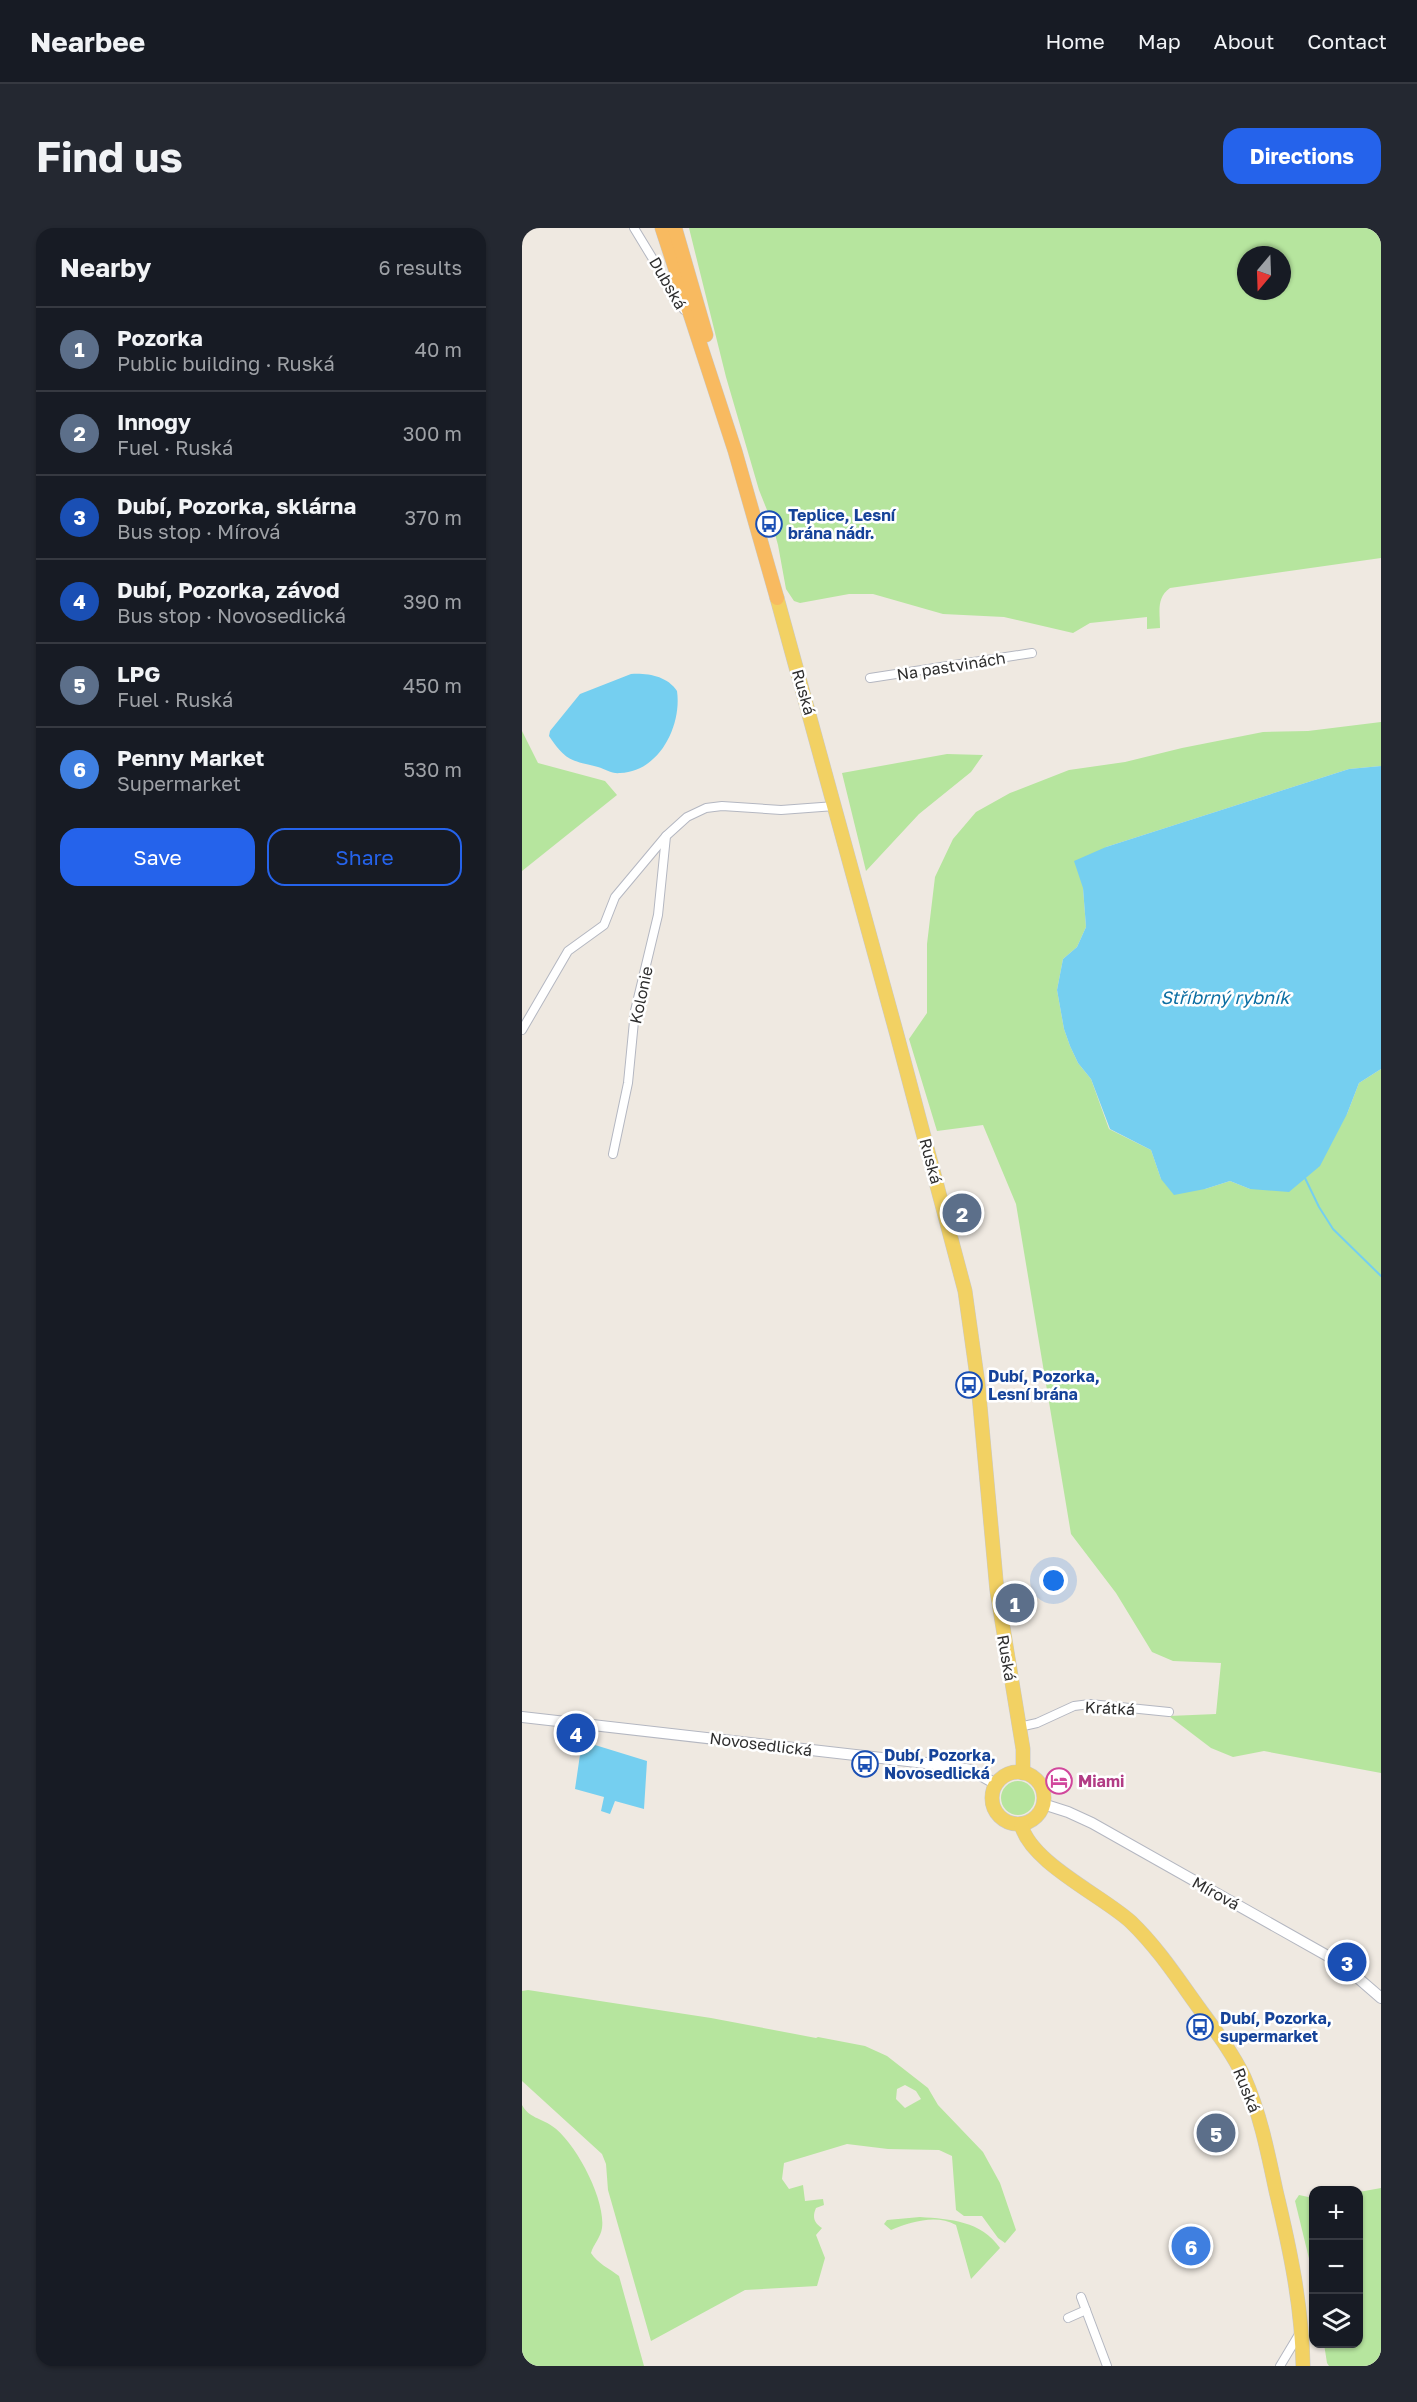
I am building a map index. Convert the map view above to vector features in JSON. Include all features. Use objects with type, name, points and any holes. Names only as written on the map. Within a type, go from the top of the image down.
[{"type":"highway","points":[[662,228],[735,451],[777,598]]},
{"type":"highway","points":[[675,228],[770,561],[777,598]]},
{"type":"main road","name":"Ruská","points":[[777,598],[941,1196],[967,1301],[982,1422],[997,1591],[1019,1726],[1024,1761],[1023,1773]]},
{"type":"main road","points":[[1023,1773],[1030,1775],[1041,1786],[1043,1804],[1034,1818],[1021,1824],[1012,1824],[998,1815],[992,1800],[996,1784],[1008,1774],[1023,1773]]},
{"type":"main road","name":"Ruská","points":[[1021,1824],[1029,1842],[1047,1860],[1116,1909],[1148,1940],[1236,2062],[1248,2086],[1263,2136],[1297,2282],[1303,2328],[1303,2366]]},
{"type":"street","name":"Dubská","points":[[636,231],[665,275],[699,341]]},
{"type":"street","name":"Na pastvinách","points":[[870,678],[1032,653]]},
{"type":"street","points":[[522,1030],[568,951],[604,925],[615,897],[666,836],[687,817],[706,808],[722,806],[781,810],[835,806]]},
{"type":"street","name":"Kolonie","points":[[613,1154],[628,1083],[635,1011],[658,915],[666,836]]},
{"type":"street","name":"Krátká","points":[[1019,1726],[1037,1723],[1074,1706],[1090,1704],[1169,1712]]},
{"type":"street","name":"Novosedlická","points":[[522,1717],[943,1765],[975,1772],[996,1784]]},
{"type":"street","name":"Mírová","points":[[1043,1804],[1091,1822],[1298,1939],[1346,1969],[1381,1998]]},
{"type":"street","points":[[1081,2297],[1107,2366]]},
{"type":"street","points":[[1068,2318],[1086,2310]]},
{"type":"street","points":[[1280,2366],[1303,2328]]},
{"type":"green space","points":[[689,228],[1381,228],[1381,558],[1170,588],[1161,601],[1160,628],[1147,629],[1147,617],[1090,623],[1073,633],[1004,617],[943,614],[873,594],[849,594],[800,603],[794,601],[786,589],[778,545],[759,490],[726,377]]},
{"type":"green space","points":[[1381,722],[1381,766],[1349,769],[1106,847],[1083,888],[1086,927],[1077,947],[1063,959],[1057,990],[1064,1029],[1070,1046],[1078,1063],[1091,1079],[1109,1129],[1151,1150],[1161,1179],[1205,1189],[1230,1181],[1250,1189],[1347,1114],[1359,1083],[1381,1069],[1381,1773],[1264,1751],[1233,1757],[1211,1748],[1169,1716],[1216,1714],[1221,1663],[1173,1661],[1152,1652],[1116,1593],[1071,1534],[1016,1204],[983,1125],[937,1131],[909,1039],[927,1013],[927,944],[935,877],[953,839],[976,812],[1010,793],[1069,770],[1125,762],[1263,732],[1308,731]]},
{"type":"green space","points":[[522,731],[538,763],[605,781],[617,795],[522,871]]},
{"type":"green space","points":[[947,754],[983,755],[971,772],[919,814],[866,871],[842,773]]},
{"type":"green space","points":[[1018,1781],[1030,1786],[1035,1798],[1030,1810],[1018,1815],[1006,1810],[1001,1798],[1006,1786]]},
{"type":"green space","points":[[528,1990],[711,2018],[818,2037],[865,2046],[887,2056],[928,2088],[938,2105],[983,2152],[1000,2183],[1016,2230],[1005,2243],[998,2238],[982,2216],[964,2216],[956,2210],[952,2156],[939,2150],[888,2149],[847,2144],[784,2163],[782,2179],[789,2189],[803,2185],[805,2201],[823,2199],[824,2205],[816,2208],[814,2214],[817,2224],[822,2228],[816,2235],[825,2258],[817,2286],[745,2290],[651,2341],[608,2190],[606,2164],[602,2154],[522,2081],[522,1991]],"holes":[[[905,2085],[916,2091],[921,2099],[905,2108],[896,2099],[897,2089]]]},
{"type":"green space","points":[[522,2105],[528,2113],[548,2123],[561,2134],[579,2157],[587,2172],[602,2216],[602,2228],[591,2253],[600,2263],[619,2276],[644,2366],[522,2366]]},
{"type":"green space","points":[[1381,2188],[1381,2366],[1329,2366],[1325,2348],[1363,2348],[1363,2191]]},
{"type":"green space","points":[[1299,2195],[1309,2197],[1309,2259],[1295,2201]]},
{"type":"green space","points":[[920,2217],[954,2221],[975,2227],[984,2232],[1000,2248],[971,2279],[956,2225],[932,2220],[915,2222],[891,2230],[884,2224],[887,2220]]},
{"type":"water","points":[[631,674],[657,676],[677,691],[676,718],[665,745],[646,765],[634,771],[617,773],[575,761],[565,755],[549,736],[550,731],[580,694]]},
{"type":"water","name":"Stříbrný rybník","points":[[1381,766],[1381,1069],[1359,1083],[1347,1114],[1320,1166],[1289,1192],[1250,1189],[1230,1181],[1174,1195],[1161,1179],[1151,1150],[1110,1129],[1091,1079],[1078,1063],[1064,1029],[1057,990],[1063,959],[1077,947],[1086,927],[1083,888],[1074,861],[1106,847],[1349,769]]},
{"type":"water","points":[[582,1741],[647,1761],[644,1809],[615,1801],[610,1814],[601,1811],[604,1797],[575,1789]]},
{"type":"waterway","points":[[1305,1178],[1333,1229],[1381,1276]]},
{"type":"place","name":"Teplice, Lesní brána nádr.","points":[[769,524]]},
{"type":"place","name":"Innogy","points":[[962,1213]]},
{"type":"place","name":"Dubí, Pozorka, Lesní brána","points":[[969,1385]]},
{"type":"place","name":"Pozorka","points":[[1015,1603]]},
{"type":"place","name":"Dubí, Pozorka, závod","points":[[576,1733]]},
{"type":"place","name":"Dubí, Pozorka, Novosedlická","points":[[865,1764]]},
{"type":"place","name":"Miami","points":[[1059,1781]]},
{"type":"place","name":"Dubí, Pozorka, sklárna","points":[[1347,1962]]},
{"type":"place","name":"Dubí, Pozorka, supermarket","points":[[1200,2027]]},
{"type":"place","name":"LPG","points":[[1216,2133]]},
{"type":"place","name":"Penny Market","points":[[1191,2246]]}]
